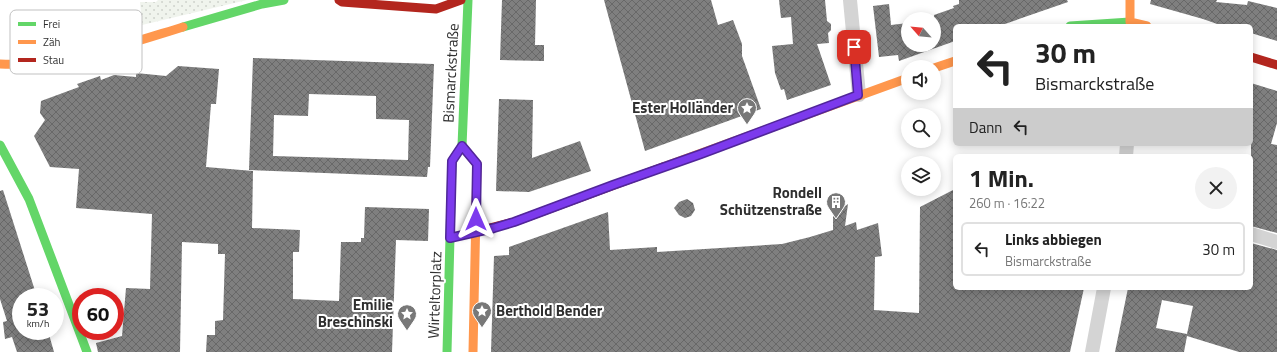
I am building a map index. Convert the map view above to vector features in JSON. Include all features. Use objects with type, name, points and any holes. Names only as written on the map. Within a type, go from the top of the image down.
[{"type":"street","points":[[142,39],[262,4],[284,0]]},
{"type":"street","points":[[340,0],[342,2],[436,9],[461,0]]},
{"type":"street","name":"Bismarckstraße","points":[[450,238],[452,161],[462,146],[468,0]]},
{"type":"street","points":[[850,0],[858,95]]},
{"type":"street","points":[[1086,24],[1130,24],[1130,0]]},
{"type":"street","points":[[1253,58],[1277,65]]},
{"type":"street","points":[[941,66],[953,62]]},
{"type":"street","points":[[450,238],[476,233],[514,222],[901,80]]},
{"type":"street","points":[[0,145],[29,199],[87,352]]},
{"type":"street","points":[[462,146],[477,164],[473,352]]},
{"type":"street","points":[[1253,235],[1277,242]]},
{"type":"street","name":"Wirteltorplatz","points":[[447,352],[450,238]]},
{"type":"street","points":[[1092,352],[1104,290]]},
{"type":"shaded area","points":[[158,0],[247,0],[142,25],[142,10],[141,10],[140,2],[156,2]]},
{"type":"building","points":[[502,0],[536,0],[535,45],[544,45],[544,61],[500,60]]},
{"type":"building","points":[[604,0],[711,0],[718,25],[733,20],[742,44],[742,56],[761,109],[645,151]]},
{"type":"building","points":[[779,0],[825,0],[827,21],[831,24],[831,30],[828,33],[829,43],[817,44],[831,85],[787,100],[784,89],[781,90],[775,73],[772,46],[793,44],[791,17],[781,18]]},
{"type":"building","points":[[959,0],[1067,0],[1068,2],[1005,24],[953,24],[953,42],[941,46],[941,13],[954,8],[953,6],[959,4]]},
{"type":"building","points":[[1151,0],[1217,0],[1216,2],[1247,5],[1248,1],[1277,8],[1277,41],[1253,34],[1253,24],[1217,24],[1150,4]]},
{"type":"building","points":[[889,4],[891,25],[901,24],[901,52],[924,52],[899,61],[898,55],[879,57],[873,6]]},
{"type":"building","points":[[253,58],[434,64],[430,167],[428,167],[427,177],[249,170]],"holes":[[[309,94],[376,96],[376,119],[409,120],[408,160],[273,156],[274,115],[308,116]]]},
{"type":"building","points":[[178,66],[219,69],[216,104],[211,104],[206,167],[253,171],[252,228],[300,230],[299,252],[293,252],[293,299],[339,301],[341,242],[361,242],[361,238],[364,238],[365,207],[429,209],[428,241],[396,240],[392,352],[206,352],[207,335],[215,335],[215,321],[223,320],[225,254],[218,254],[218,244],[182,242],[180,352],[98,352],[96,343],[107,340],[124,340],[126,288],[150,289],[152,214],[76,208],[79,169],[50,167],[34,136],[45,120],[40,113],[41,101],[79,87],[77,84],[100,76],[101,80],[114,75],[136,77],[136,74],[166,76]]},
{"type":"building","points":[[1253,84],[1277,91],[1277,123],[1271,144],[1277,145],[1277,233],[1253,227],[1253,154],[1251,154],[1251,146],[1253,146]]},
{"type":"building","points":[[499,99],[533,100],[532,158],[580,141],[591,171],[529,192],[496,191]]},
{"type":"building","points":[[3,190],[34,288],[12,288],[12,337],[5,339],[3,322],[7,321],[0,299],[0,191]]},
{"type":"building","points":[[953,190],[953,290],[1084,290],[1070,352],[491,352],[494,256],[509,255],[509,247],[608,212],[610,250],[657,247],[657,252],[782,244],[810,237],[833,230],[833,217],[835,213],[848,204],[845,226],[856,222],[857,230],[878,223],[882,256],[875,257],[874,310],[919,313],[920,207]]},
{"type":"building","points":[[687,199],[693,203],[695,210],[691,216],[685,218],[679,215],[674,208],[679,202]]},
{"type":"building","points":[[1253,244],[1277,250],[1277,352],[1239,352],[1187,336],[1184,352],[1115,352],[1128,290],[1253,290]],"holes":[[[1162,300],[1193,306],[1187,334],[1156,328]]]},
{"type":"building","points":[[13,340],[51,340],[54,352],[17,352]]},
{"type":"traffic: fast","points":[[183,27],[262,4],[284,0]]},
{"type":"traffic: fast","points":[[447,352],[452,161],[462,146],[468,0]]},
{"type":"traffic: fast","points":[[1100,24],[1130,22]]},
{"type":"traffic: fast","points":[[0,145],[29,199],[87,352]]},
{"type":"traffic: slow","points":[[1130,0],[1130,22],[1138,24]]},
{"type":"traffic: slow","points":[[142,39],[183,27]]},
{"type":"traffic: slow","points":[[941,66],[953,62]]},
{"type":"traffic: slow","points":[[0,64],[10,64]]},
{"type":"traffic: slow","points":[[663,167],[901,81]]},
{"type":"traffic: slow","points":[[462,146],[477,164],[473,352]]},
{"type":"traffic: jam","points":[[339,0],[342,2],[436,9],[461,0]]},
{"type":"traffic: jam","points":[[1253,58],[1277,65]]},
{"type":"traffic: jam","points":[[450,238],[514,222],[663,167]]},
{"type":"place","name":"Ester Holländer","points":[[747,125]]},
{"type":"place","name":"Rondell Schützenstraße","points":[[836,219]]},
{"type":"place","name":"Berthold Bender","points":[[482,328]]},
{"type":"place","name":"Emilie Breschinski","points":[[407,331]]},
{"type":"route","points":[[476,219],[477,164],[462,146],[452,161],[450,238],[476,233],[514,222],[858,95],[854,47]]}]
